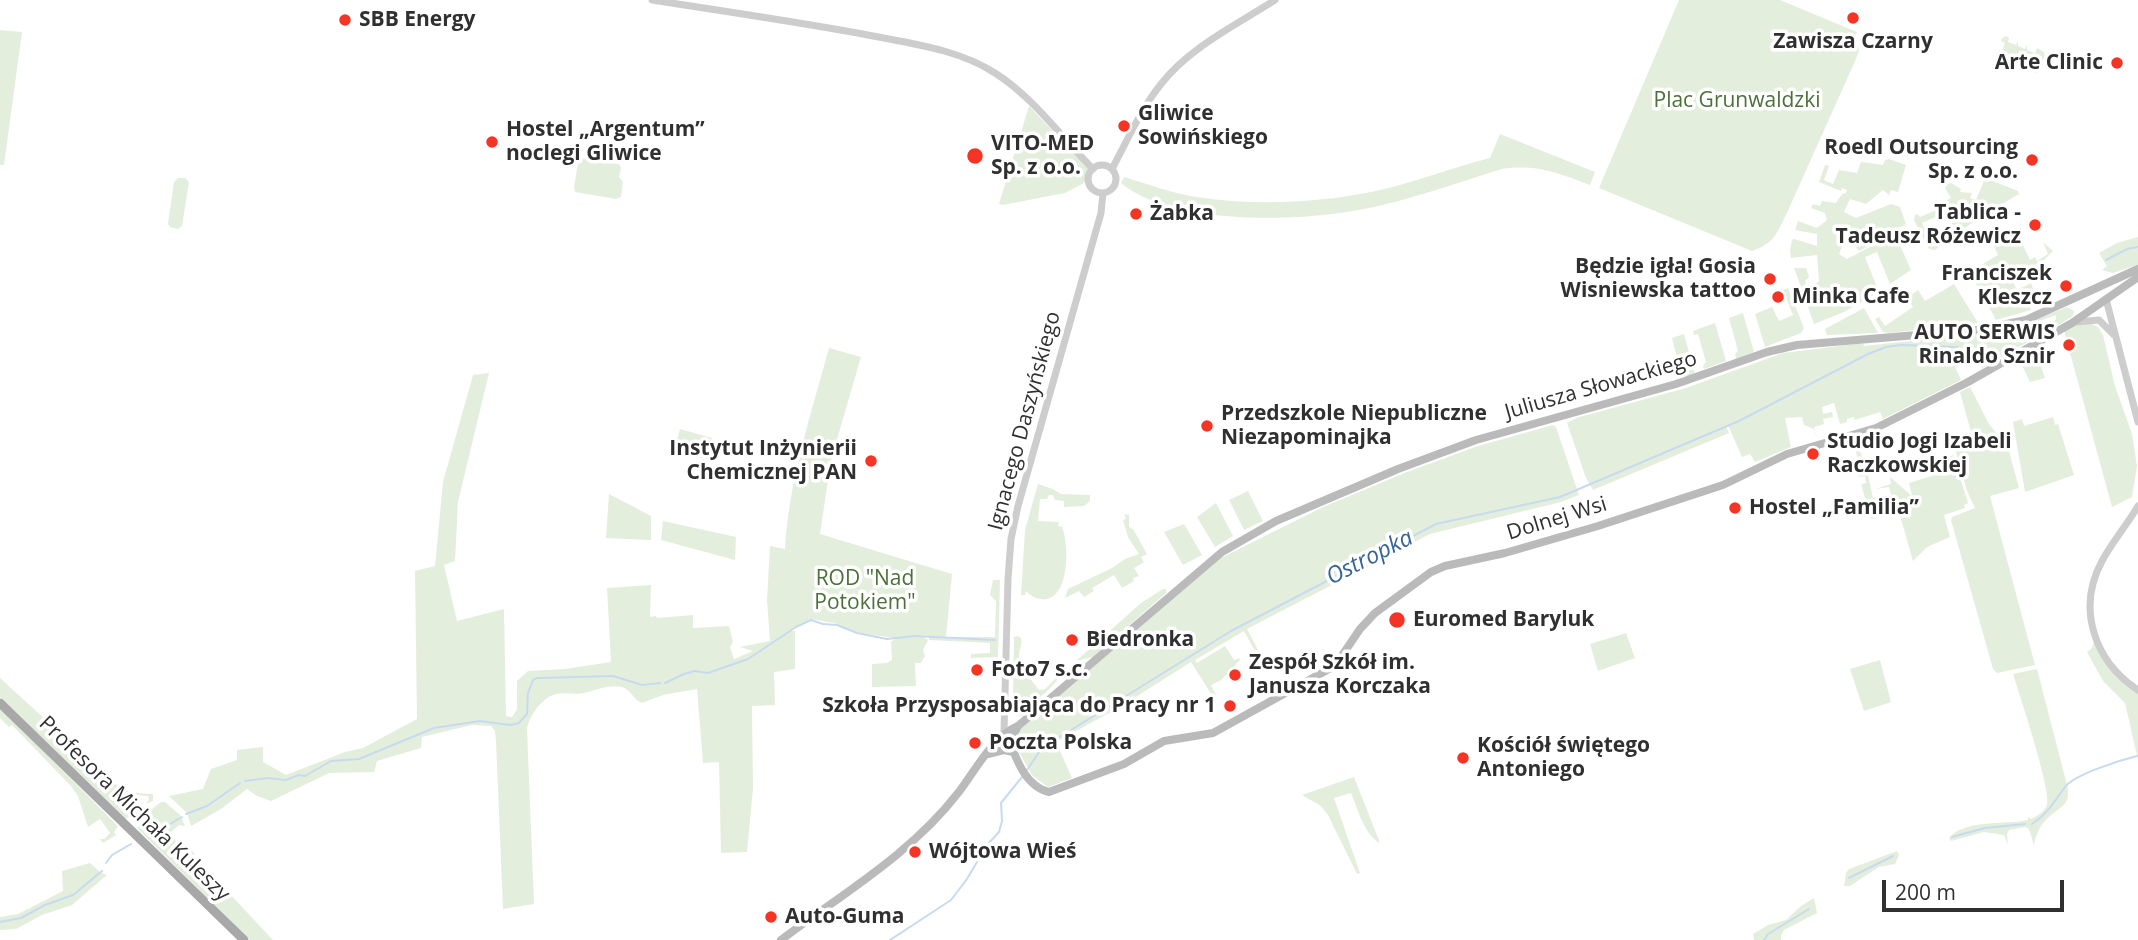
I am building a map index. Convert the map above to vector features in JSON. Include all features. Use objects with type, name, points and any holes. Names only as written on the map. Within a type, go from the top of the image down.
[{"type":"main road","name":"Juliusza Słowackiego","points":[[1004,732],[1018,726],[1222,552],[1276,521],[1398,469],[1476,440],[1676,384],[1767,352],[1797,345],[1987,328],[2026,320],[2138,269]]},
{"type":"main road","name":"Dolnej Wsi","points":[[1013,752],[1027,778],[1040,790],[1049,792],[1124,764],[1164,741],[1213,733],[1319,675],[1339,660],[1360,629],[1375,613],[1431,572],[1598,526],[1723,485],[1787,454],[1876,428],[1965,383],[2072,323],[2138,277]]},
{"type":"main road","points":[[2069,301],[2075,304],[2079,313],[2072,323]]},
{"type":"main road","name":"Profesora Michała Kuleszy","points":[[0,703],[243,940]]},
{"type":"main road","name":"Juliusza Słowackiego","points":[[1010,742],[1018,726]]},
{"type":"main road","points":[[781,940],[916,840],[949,805],[1004,732]]},
{"type":"main road","points":[[988,754],[1004,750],[1013,752],[1010,742]]},
{"type":"street","points":[[652,0],[808,24],[969,58],[1010,84],[1093,169]]},
{"type":"street","points":[[1112,169],[1101,166],[1093,169],[1089,176],[1095,191],[1103,193],[1111,190],[1116,182],[1112,169],[1150,100],[1169,75],[1200,48],[1275,0]]},
{"type":"street","name":"Ignacego Daszyńskiego","points":[[1004,732],[1008,579],[1017,506],[1101,213],[1103,193]]},
{"type":"street","points":[[2106,299],[2138,422]]},
{"type":"street","points":[[2072,323],[2095,318],[2105,324],[2115,336]]},
{"type":"street","points":[[2138,506],[2100,564],[2091,593],[2090,613],[2092,630],[2104,658],[2118,675],[2138,690]]},
{"type":"street","points":[[1006,699],[1016,712],[1034,711]]},
{"type":"street","points":[[1004,732],[1010,742]]},
{"type":"green space","name":"Plac Grunwaldzki","points":[[1679,0],[1780,0],[1857,32],[1853,42],[1859,50],[1856,59],[1780,228],[1765,245],[1752,251],[1599,188]]},
{"type":"green space","points":[[0,30],[22,32],[4,165],[0,165]]},
{"type":"green space","points":[[2002,38],[2009,38],[2008,42],[2016,45],[2018,41],[2018,46],[2025,49],[2027,45],[2027,50],[2035,53],[2037,48],[2044,52],[2045,56],[2038,72],[1997,58],[1996,53],[2002,51],[2005,43],[2001,41]]},
{"type":"green space","points":[[1029,106],[1090,170],[1084,183],[1065,193],[999,204]]},
{"type":"green space","points":[[1500,134],[1595,172],[1590,185],[1537,169],[1502,169],[1364,209],[1272,218],[1204,214],[1172,207],[1144,197],[1121,183],[1124,177],[1187,195],[1240,202],[1328,199],[1386,189],[1490,158]]},
{"type":"green space","points":[[579,158],[619,164],[619,177],[623,182],[621,197],[616,199],[575,192]]},
{"type":"green space","points":[[1885,160],[1906,165],[1898,192],[1891,190],[1889,195],[1883,190],[1866,204],[1850,199],[1844,212],[1856,218],[1891,204],[1900,207],[1906,224],[1859,251],[1853,243],[1845,239],[1839,254],[1847,259],[1895,234],[1911,270],[1890,284],[1877,252],[1865,257],[1879,292],[1844,312],[1814,324],[1794,268],[1806,268],[1809,277],[1805,281],[1807,288],[1816,285],[1819,281],[1817,255],[1791,258],[1790,250],[1794,239],[1817,246],[1817,234],[1795,230],[1798,221],[1817,228],[1827,220],[1825,213],[1811,208],[1813,204],[1820,206],[1822,201],[1836,203],[1842,194],[1846,193],[1847,190],[1842,188],[1841,191],[1819,182],[1825,165],[1829,166],[1824,180],[1833,184],[1839,170],[1857,173],[1861,162],[1883,165]]},
{"type":"green space","points":[[178,178],[185,178],[189,182],[182,226],[178,229],[168,224],[174,182]]},
{"type":"green space","points":[[1985,178],[2018,191],[2019,194],[1980,217],[1935,250],[1929,249],[1914,220],[1915,215],[1920,217],[1939,209],[1938,205],[1951,198],[1945,188],[1951,183],[1961,189],[1960,192],[1972,193],[1970,198],[1976,200]],"holes":[[[1965,204],[1969,205],[1973,214],[1927,234],[1922,223]]]},
{"type":"green space","points":[[2017,232],[2030,260],[2035,257],[2037,261],[2048,254],[2043,242],[2053,251],[2039,265],[2038,263],[2011,278],[2017,290],[2031,283],[2038,302],[2030,306],[2031,310],[1996,320],[1975,282],[1986,276],[1981,265],[1998,255],[1993,244]]},
{"type":"green space","points":[[2138,237],[2138,265],[2113,273],[2102,270],[2107,266],[2099,253],[2117,243]]},
{"type":"green space","points":[[1954,284],[1978,323],[1889,333],[1883,332],[1875,319],[1879,317],[1885,326],[1913,307],[1907,298],[1918,290],[1925,301]]},
{"type":"green space","points":[[1788,288],[1804,328],[1801,333],[1765,347],[1755,314],[1772,307],[1779,321],[1793,315],[1783,290]]},
{"type":"green space","points":[[2067,307],[2074,311],[2073,316],[2039,337],[2034,329],[2056,320],[2056,315],[2028,325],[2033,339],[1982,368],[1970,345],[1957,351],[1959,357],[1952,360],[1961,380],[1883,419],[1880,412],[1855,420],[1854,417],[1847,419],[1847,422],[1840,424],[1834,403],[1822,407],[1823,414],[1832,412],[1833,417],[1823,419],[1824,424],[1814,427],[1817,439],[1814,429],[1804,425],[1802,417],[1785,418],[1791,447],[1755,462],[1750,454],[1742,457],[1728,425],[1726,426],[1729,433],[1593,490],[1586,478],[1567,423],[1576,418],[1686,388],[1783,353],[1863,343],[1864,346],[1966,335],[2032,321]]},
{"type":"green space","points":[[1864,308],[1878,333],[1827,335],[1825,329]]},
{"type":"green space","points":[[1743,313],[1754,352],[1736,359],[1735,354],[1738,351],[1729,318]]},
{"type":"green space","points":[[2087,322],[2098,327],[2103,335],[2115,386],[2132,434],[2137,466],[2132,497],[2112,507],[2063,327]]},
{"type":"green space","points":[[1715,323],[1726,361],[1704,369],[1706,362],[1698,334],[1694,335],[1693,331]]},
{"type":"green space","points":[[1684,334],[1695,374],[1682,378],[1672,338]]},
{"type":"green space","name":"ROD \"Nad Potokiem\"","points":[[829,348],[861,357],[831,460],[820,534],[952,574],[946,637],[995,637],[996,601],[990,595],[993,580],[1000,580],[998,657],[971,658],[971,654],[990,653],[990,643],[929,640],[929,636],[920,635],[928,640],[923,650],[925,656],[921,663],[915,663],[916,686],[872,687],[872,664],[892,660],[891,642],[896,638],[859,633],[834,623],[811,619],[789,631],[795,631],[795,669],[774,672],[775,705],[752,706],[753,788],[747,852],[721,853],[719,762],[703,763],[697,689],[663,695],[642,703],[625,688],[608,687],[581,694],[557,694],[547,698],[538,707],[527,729],[534,904],[503,909],[496,741],[495,731],[491,726],[472,725],[422,737],[421,748],[377,761],[374,772],[329,773],[271,801],[247,789],[221,809],[191,826],[187,813],[169,796],[203,789],[211,769],[237,760],[237,750],[263,747],[263,762],[286,775],[345,752],[363,748],[417,719],[415,571],[435,566],[443,482],[473,375],[489,373],[458,502],[455,561],[444,565],[457,621],[504,609],[506,716],[512,717],[517,709],[517,681],[528,671],[611,662],[607,588],[651,585],[650,617],[693,615],[693,628],[729,626],[733,642],[730,647],[734,659],[753,651],[740,647],[770,641],[767,600],[770,546],[785,549],[796,472]]},
{"type":"green space","points":[[2037,349],[2046,363],[2041,366],[2045,378],[2030,382],[2019,359]]},
{"type":"green space","points":[[1970,387],[1989,424],[2008,448],[2019,488],[1990,496],[2035,665],[1997,673],[1993,669],[1951,520],[1952,517],[1975,508],[1967,491],[1951,434],[1962,434],[1968,449],[1975,446],[1960,392]]},
{"type":"green space","points":[[2053,417],[2055,425],[2058,424],[2074,475],[2025,492],[2013,422],[2022,419],[2024,426]]},
{"type":"green space","points":[[1553,425],[1556,427],[1579,495],[1561,502],[1430,534],[1247,629],[1268,669],[1265,669],[1244,631],[1195,660],[1197,663],[1225,646],[1234,660],[1239,658],[1221,680],[1211,685],[1216,695],[1213,697],[1191,662],[1120,707],[1056,742],[1072,778],[1048,787],[1032,775],[1014,743],[1017,732],[1219,559],[1323,507],[1407,472],[1478,446]]},
{"type":"green space","points":[[680,429],[712,438],[707,459],[674,451]]},
{"type":"green space","points":[[1854,441],[1857,441],[1873,498],[1877,497],[1880,507],[1893,501],[1889,487],[1875,489],[1891,484],[1890,477],[1912,496],[1909,483],[1932,476],[1930,466],[1953,455],[1968,503],[1964,505],[1965,508],[1944,515],[1950,537],[1927,547],[1913,561],[1899,512],[1871,519],[1861,484],[1866,483],[1865,476],[1859,477],[1855,463],[1858,462]]},
{"type":"green space","points":[[1924,449],[1930,466],[1924,468]]},
{"type":"green space","points":[[1038,484],[1061,494],[1090,495],[1090,501],[1084,506],[1064,507],[1064,501],[1055,500],[1053,495],[1040,499],[1038,521],[1059,522],[1058,526],[1062,527],[1066,544],[1064,578],[1055,595],[1047,599],[1035,598],[1026,591],[1025,595],[1021,595],[1025,530]]},
{"type":"green space","points":[[1248,491],[1263,521],[1244,530],[1229,500]]},
{"type":"green space","points":[[609,494],[651,516],[651,540],[606,538]]},
{"type":"green space","points":[[1216,503],[1233,536],[1215,547],[1197,517]]},
{"type":"green space","points":[[1124,514],[1129,515],[1129,527],[1133,529],[1147,554],[1141,557],[1144,562],[1134,568],[1139,576],[1122,588],[1114,575],[1092,588],[1094,591],[1084,597],[1079,591],[1065,598],[1068,589],[1139,554],[1128,537]]},
{"type":"green space","points":[[663,521],[736,537],[735,560],[661,540]]},
{"type":"green space","points":[[1184,524],[1202,555],[1183,565],[1164,532]]},
{"type":"green space","points":[[1166,589],[1166,593],[1093,657],[1076,661],[1141,603]]},
{"type":"green space","points":[[1626,633],[1635,658],[1598,671],[1590,644]]},
{"type":"green space","points":[[1018,636],[1021,641],[1020,659],[1017,662],[1039,690],[1045,689],[1062,675],[1038,698],[1020,704],[1013,698],[1014,637]]},
{"type":"green space","points":[[2095,638],[2098,646],[2138,690],[2138,760],[2125,703],[2103,681],[2087,652],[2092,648]]},
{"type":"green space","points":[[1880,660],[1891,702],[1864,711],[1850,669]]},
{"type":"green space","points":[[2037,669],[2067,785],[2066,802],[2041,825],[2034,845],[2029,829],[2025,827],[2009,830],[2008,845],[2004,835],[1984,832],[1951,841],[1949,838],[1956,832],[1975,825],[2034,818],[2047,805],[2045,782],[2013,674]]},
{"type":"green space","points":[[0,678],[119,787],[133,793],[153,794],[153,801],[146,804],[148,796],[136,795],[135,801],[141,810],[136,815],[133,812],[126,819],[0,697]]},
{"type":"green space","points":[[0,708],[118,826],[114,832],[116,835],[103,843],[100,839],[110,833],[100,819],[88,827],[78,796],[70,785],[12,725],[9,727],[0,718]]},
{"type":"green space","points":[[1354,777],[1380,843],[1366,828],[1351,793],[1334,798],[1360,873],[1357,874],[1328,815],[1321,806],[1302,795]]},
{"type":"green space","points":[[161,802],[165,802],[180,815],[185,826],[179,825],[170,833],[182,850],[191,848],[196,858],[273,940],[250,940],[137,828],[144,821],[140,818]]},
{"type":"green space","points":[[1897,851],[1899,855],[1895,864],[1879,867],[1850,886],[1844,886],[1849,869]]},
{"type":"green space","points":[[90,863],[107,875],[72,905],[42,915],[16,929],[0,930],[0,917],[18,914],[63,891],[62,871]]},
{"type":"green space","points":[[1814,898],[1817,913],[1784,930],[1781,940],[1754,940],[1753,934],[1768,925],[1786,920]]},
{"type":"waterway","name":"Ostropka","points":[[2106,260],[2127,249],[2138,247]]},
{"type":"waterway","name":"Ostropka","points":[[1027,770],[1042,748],[1231,631],[1436,524],[1560,497],[1739,421],[1886,347],[1958,347]]},
{"type":"waterway","points":[[665,683],[684,674],[695,671],[708,673],[748,659],[811,620],[887,639],[914,636],[995,640]]},
{"type":"waterway","points":[[245,781],[268,778],[286,780],[299,775],[305,776],[331,761],[359,759],[434,728],[480,721],[510,725],[519,723],[527,714],[528,693],[533,680],[537,678],[613,676],[642,685],[660,683]]},
{"type":"waterway","points":[[2032,824],[2046,812],[2070,782],[2099,768],[2137,756]]},
{"type":"waterway","name":"Ostropka","points":[[890,940],[951,900],[987,845],[999,832],[1002,821],[1001,803],[1022,777]]},
{"type":"waterway","points":[[186,814],[207,806],[240,783]]},
{"type":"waterway","points":[[153,834],[182,817]]},
{"type":"waterway","points":[[1952,837],[1985,828],[2025,824]]},
{"type":"waterway","points":[[106,863],[112,855],[131,844]]},
{"type":"waterway","points":[[1849,878],[1893,856]]},
{"type":"waterway","points":[[0,922],[21,918],[45,905],[73,895],[102,871]]},
{"type":"waterway","points":[[1764,940],[1768,934],[1809,909]]},
{"type":"place","name":"Zawisza Czarny","points":[[1853,18]]},
{"type":"place","name":"SBB Energy","points":[[345,20]]},
{"type":"place","name":"Arte Clinic","points":[[2117,63]]},
{"type":"place","name":"Gliwice Sowińskiego","points":[[1124,126]]},
{"type":"place","name":"Hostel „Argentum” noclegi Gliwice","points":[[492,142]]},
{"type":"place","name":"VITO-MED Sp. z o.o.","points":[[975,156]]},
{"type":"place","name":"Roedl Outsourcing Sp. z o.o.","points":[[2032,160]]},
{"type":"place","name":"Żabka","points":[[1136,214]]},
{"type":"place","name":"Tablica - Tadeusz Różewicz","points":[[2035,225]]},
{"type":"place","name":"Będzie igła! Gosia Wisniewska tattoo","points":[[1770,279]]},
{"type":"place","name":"Franciszek Kleszcz","points":[[2066,286]]},
{"type":"place","name":"Minka Cafe","points":[[1778,297]]},
{"type":"place","name":"AUTO SERWIS Rinaldo Sznir","points":[[2069,345]]},
{"type":"place","name":"Przedszkole Niepubliczne Niezapominajka","points":[[1207,426]]},
{"type":"place","name":"Studio Jogi Izabeli Raczkowskiej","points":[[1813,454]]},
{"type":"place","name":"Instytut Inżynierii Chemicznej PAN","points":[[871,461]]},
{"type":"place","name":"Hostel „Familia”","points":[[1735,508]]},
{"type":"place","name":"Euromed Baryluk","points":[[1397,620]]},
{"type":"place","name":"Biedronka","points":[[1072,640]]},
{"type":"place","name":"Foto7 s.c.","points":[[977,670]]},
{"type":"place","name":"Zespół Szkół im. Janusza Korczaka","points":[[1235,675]]},
{"type":"place","name":"Szkoła Przysposabiająca do Pracy nr 1","points":[[1230,706]]},
{"type":"place","name":"Poczta Polska","points":[[975,743]]},
{"type":"place","name":"Kościół świętego Antoniego","points":[[1463,758]]},
{"type":"place","name":"Wójtowa Wieś","points":[[915,852]]},
{"type":"place","name":"Auto-Guma","points":[[771,917]]}]
